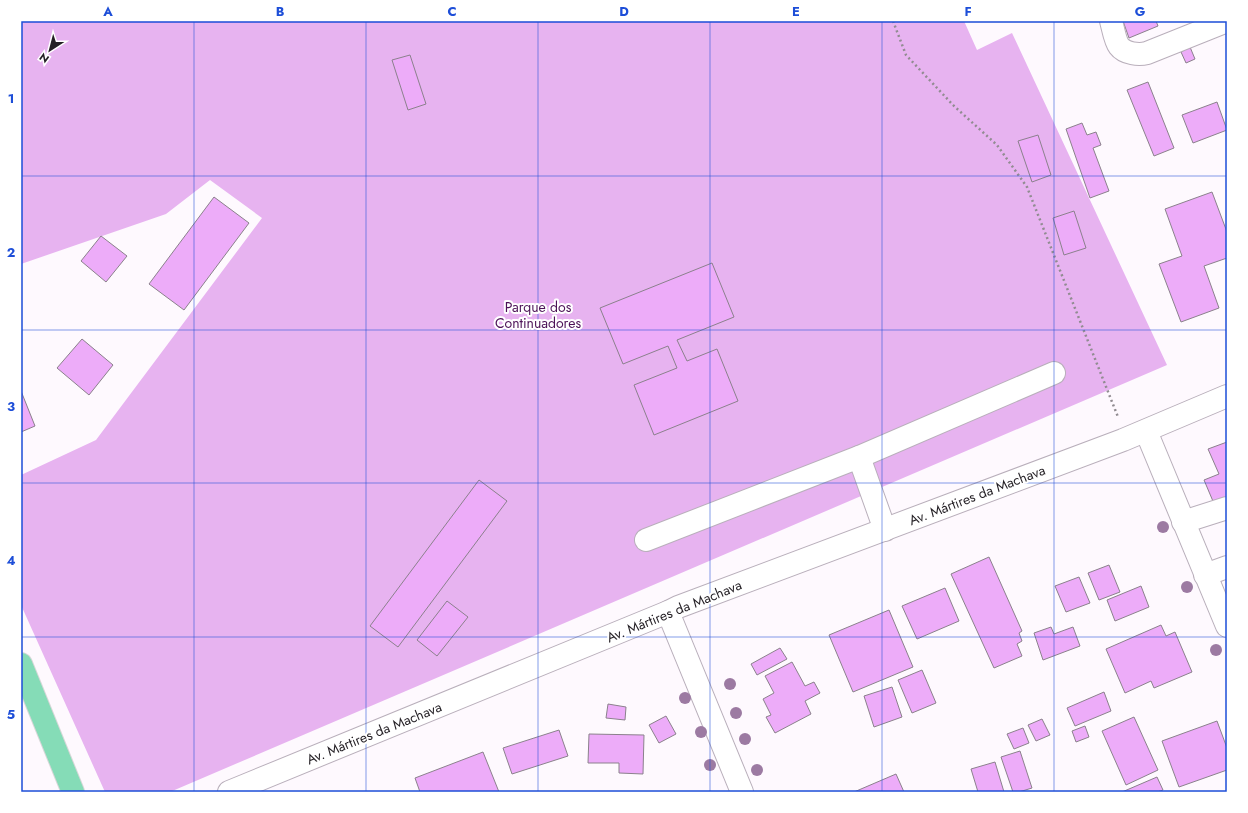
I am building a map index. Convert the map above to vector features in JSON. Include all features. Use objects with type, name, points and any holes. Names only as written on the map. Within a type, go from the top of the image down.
[{"type":"main road","points":[[21,664],[72,792]]},
{"type":"street","points":[[1111,21],[1119,47],[1128,52],[1140,55],[1227,21]]},
{"type":"street","points":[[646,540],[859,457],[1054,373]]},
{"type":"street","name":"Av. Mártires da Machava","points":[[229,792],[678,607],[1132,437],[1227,396]]},
{"type":"street","points":[[1132,437],[1166,480],[1227,626]]},
{"type":"street","points":[[859,457],[885,530]]},
{"type":"street","points":[[1183,522],[1227,508]]},
{"type":"street","points":[[1205,575],[1227,567]]},
{"type":"street","points":[[668,612],[742,792]]},
{"type":"path","points":[[893,21],[906,55],[954,106],[997,145],[1026,187],[1132,437]]},
{"type":"green space","name":"Parque dos Continuadores","points":[[21,21],[964,21],[977,50],[1012,33],[1167,365],[170,792],[105,792],[21,605],[21,475],[96,440],[262,218],[210,180],[166,214],[21,264]]},
{"type":"building","points":[[1123,21],[1156,21],[1158,26],[1129,38]]},
{"type":"building","points":[[1190,47],[1195,59],[1186,63],[1181,52]]},
{"type":"building","points":[[410,55],[426,104],[408,110],[392,60]]},
{"type":"building","points":[[1148,82],[1174,148],[1154,156],[1127,90]]},
{"type":"building","points":[[1217,102],[1227,130],[1193,143],[1182,115]]},
{"type":"building","points":[[1082,123],[1087,135],[1096,132],[1101,145],[1093,148],[1109,191],[1090,198],[1066,129]]},
{"type":"building","points":[[1038,135],[1051,175],[1032,182],[1018,141]]},
{"type":"building","points":[[1212,192],[1227,232],[1227,258],[1204,266],[1219,308],[1181,322],[1159,264],[1182,256],[1165,209]]},
{"type":"building","points":[[214,197],[249,223],[184,310],[149,284]]},
{"type":"building","points":[[1074,211],[1086,248],[1064,255],[1053,218]]},
{"type":"building","points":[[101,236],[127,256],[106,282],[81,261]]},
{"type":"building","points":[[712,263],[734,317],[677,340],[687,361],[717,349],[738,401],[654,435],[634,385],[677,368],[668,346],[623,364],[600,308]]},
{"type":"building","points":[[82,339],[113,365],[89,395],[57,368]]},
{"type":"building","points":[[21,391],[35,426],[21,432]]},
{"type":"building","points":[[1227,442],[1227,501],[1215,506],[1204,480],[1219,474],[1208,449]]},
{"type":"building","points":[[479,480],[507,501],[398,647],[370,626]]},
{"type":"building","points":[[989,557],[1022,631],[1019,633],[1022,641],[1017,644],[1022,656],[994,668],[951,574]]},
{"type":"building","points":[[1109,565],[1120,592],[1099,600],[1088,573]]},
{"type":"building","points":[[1079,577],[1090,603],[1066,612],[1055,586]]},
{"type":"building","points":[[1141,586],[1149,607],[1115,621],[1107,600]]},
{"type":"building","points":[[945,588],[959,621],[917,639],[902,606]]},
{"type":"building","points":[[447,601],[468,617],[437,656],[417,640]]},
{"type":"building","points":[[889,610],[913,667],[853,692],[829,635]]},
{"type":"building","points":[[1161,625],[1166,636],[1175,632],[1192,672],[1154,688],[1151,681],[1125,693],[1106,649]]},
{"type":"building","points":[[1051,627],[1054,634],[1073,627],[1080,646],[1043,660],[1034,633]]},
{"type":"building","points":[[780,648],[787,659],[757,675],[751,664]]},
{"type":"building","points":[[792,662],[805,686],[814,682],[820,693],[805,701],[811,714],[775,733],[766,717],[771,715],[763,699],[774,693],[765,676]]},
{"type":"building","points":[[922,670],[936,703],[912,713],[898,680]]},
{"type":"building","points":[[892,687],[902,717],[874,727],[864,696]]},
{"type":"building","points":[[1104,692],[1111,711],[1075,726],[1067,708]]},
{"type":"building","points":[[608,704],[626,707],[625,720],[606,718]]},
{"type":"building","points":[[666,716],[676,734],[659,743],[649,725]]},
{"type":"building","points":[[1134,717],[1158,770],[1126,785],[1102,731]]},
{"type":"building","points":[[1042,719],[1050,735],[1036,741],[1028,725]]},
{"type":"building","points":[[1217,721],[1227,748],[1227,770],[1179,787],[1162,741]]},
{"type":"building","points":[[1085,726],[1089,737],[1076,742],[1072,731]]},
{"type":"building","points":[[1023,728],[1029,743],[1014,749],[1007,734]]},
{"type":"building","points":[[559,730],[568,756],[512,774],[503,748]]},
{"type":"building","points":[[589,734],[644,735],[643,774],[619,773],[619,763],[588,763]]},
{"type":"building","points":[[1020,751],[1032,788],[1019,792],[1013,792],[1001,757]]},
{"type":"building","points":[[483,752],[499,792],[420,792],[415,778]]},
{"type":"building","points":[[995,762],[1004,792],[978,792],[971,769]]},
{"type":"building","points":[[896,774],[904,792],[854,792]]},
{"type":"building","points":[[1157,777],[1163,790],[1157,792],[1122,792]]}]
